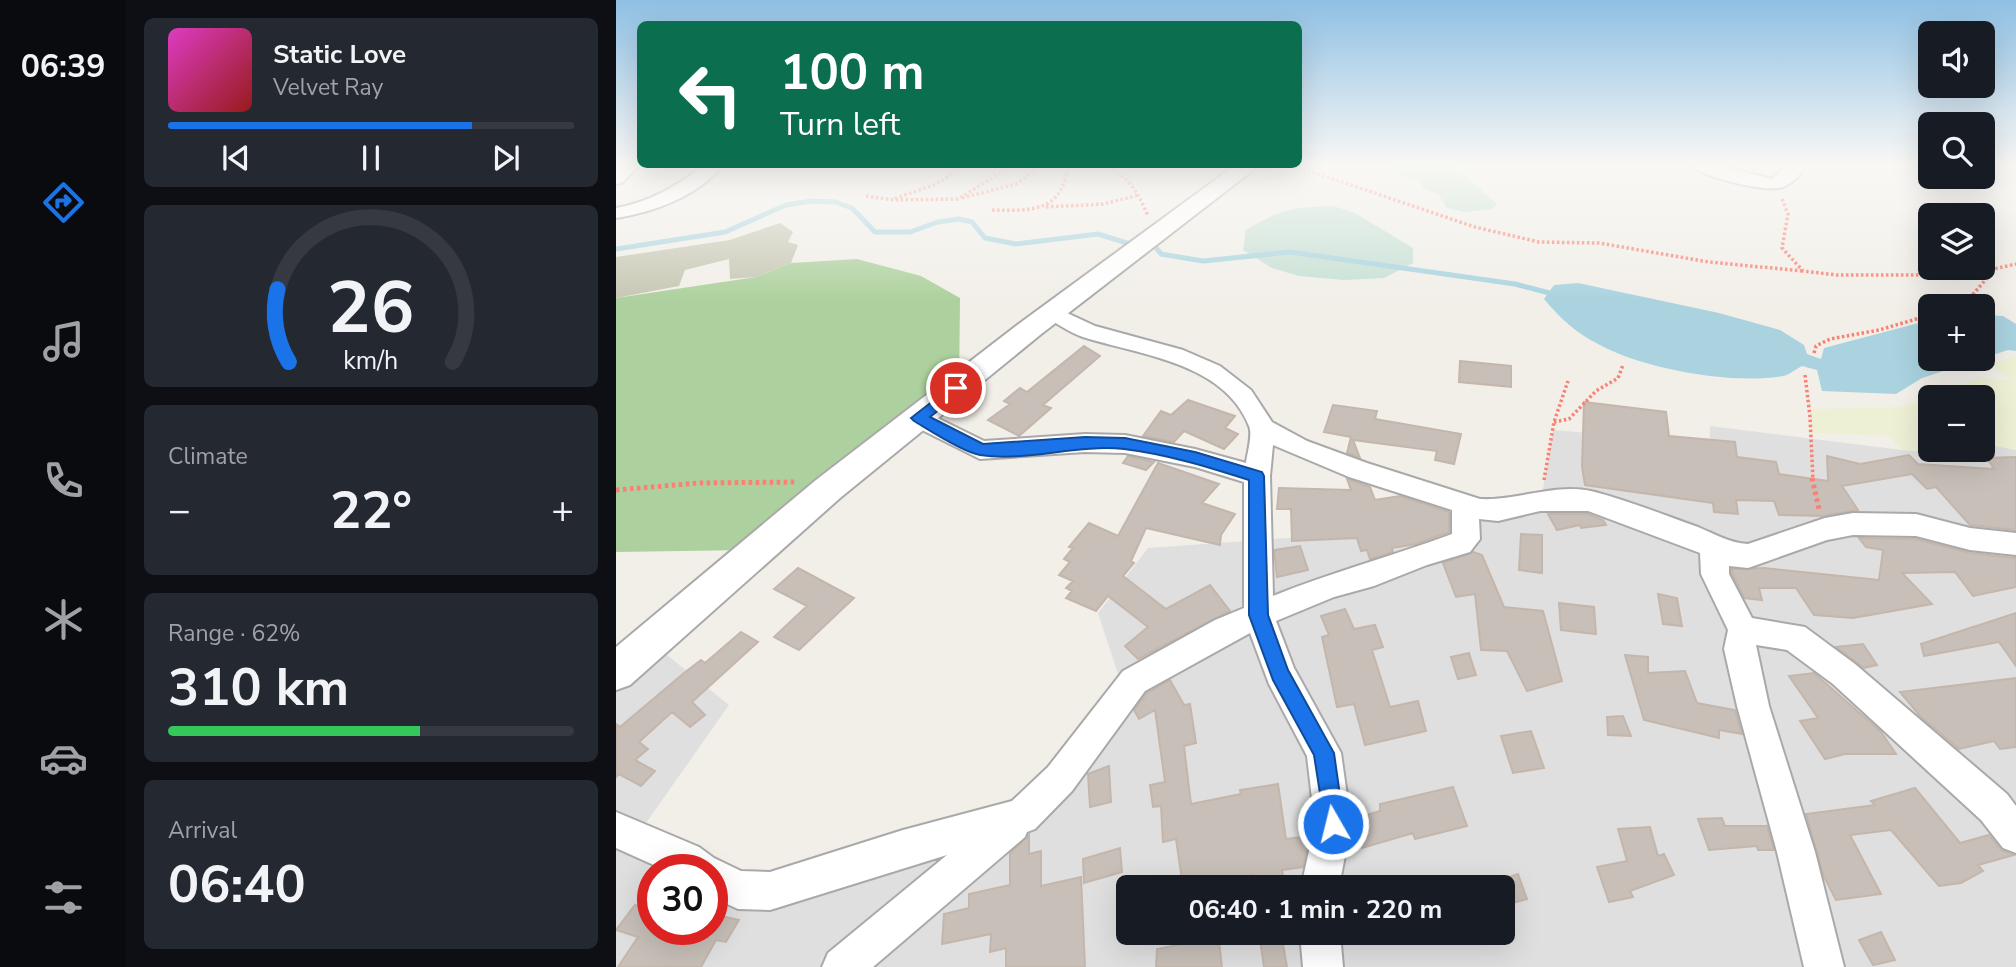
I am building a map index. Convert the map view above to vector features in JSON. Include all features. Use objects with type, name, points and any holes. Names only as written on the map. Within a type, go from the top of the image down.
[{"type":"street","points":[[616,214],[642,209]]},
{"type":"street","points":[[616,672],[828,489],[1052,312],[1190,209]]},
{"type":"street","points":[[1052,312],[1087,331],[1175,355],[1212,371],[1242,396],[1263,428],[1298,447],[1358,470],[1480,509],[1499,510],[1540,501],[1589,501],[1690,536],[1732,555],[1748,556],[1825,529],[1853,524],[1916,525],[1970,539],[2016,544]]},
{"type":"street","points":[[919,418],[981,450],[1085,443],[1125,444],[1195,458],[1256,476]]},
{"type":"street","points":[[1263,428],[1256,476],[1259,615],[1280,674],[1324,753],[1333,824],[1322,875]]},
{"type":"street","points":[[842,967],[1022,816],[1060,779],[1134,681],[1215,635],[1259,615],[1329,586],[1374,574],[1421,555],[1460,544],[1466,539],[1465,504]]},
{"type":"street","points":[[1714,549],[1715,573],[1744,630],[1740,649],[1753,706],[1796,852],[1824,967]]},
{"type":"street","points":[[1744,630],[1794,638],[1844,674],[1994,807],[2016,835]]},
{"type":"street","points":[[728,885],[738,891],[770,891],[903,848],[1022,816]]},
{"type":"street","points":[[616,830],[672,854]]},
{"type":"street","points":[[1321,945],[1323,967]]},
{"type":"path","points":[[992,210],[1007,209]]},
{"type":"path","points":[[1145,209],[1152,225],[1150,239]]},
{"type":"path","points":[[1422,209],[1475,227],[1539,242],[1599,243],[1709,261],[1837,275],[1918,275]]},
{"type":"path","points":[[1786,209],[1788,214],[1782,248],[1803,271]]},
{"type":"path","points":[[1995,270],[2016,264]]},
{"type":"path","points":[[1973,294],[1985,280]]},
{"type":"path","points":[[1814,353],[1816,345],[1829,339],[1879,330],[1918,319]]},
{"type":"path","points":[[1554,422],[1569,419],[1596,391],[1618,378],[1623,365]]},
{"type":"path","points":[[1805,375],[1811,421],[1810,459],[1813,489],[1825,529]]},
{"type":"path","points":[[1540,501],[1554,422],[1568,381]]},
{"type":"path","points":[[616,489],[699,483],[804,482],[828,489]]},
{"type":"shaded area","points":[[1293,209],[1343,209],[1355,213],[1413,248],[1413,263],[1384,278],[1344,280],[1299,276],[1272,268],[1243,250],[1246,230],[1278,213]]},
{"type":"shaded area","points":[[1452,209],[1492,209],[1465,212]]},
{"type":"shaded area","points":[[780,223],[793,232],[788,242],[798,245],[791,263],[756,277],[730,279],[729,259],[685,270],[679,286],[616,298],[616,257],[730,240]]},
{"type":"shaded area","points":[[2016,356],[2016,450],[1995,446],[1995,385],[1960,385],[1981,378],[2010,381],[1995,368],[1995,364]]},
{"type":"shaded area","points":[[1918,401],[1918,451],[1902,450],[1889,436],[1812,433],[1810,409],[1903,407]]},
{"type":"shaded area","points":[[1710,426],[1918,451],[1918,462],[1995,462],[1995,446],[2016,450],[2016,967],[616,967],[616,685],[661,650],[729,705],[646,823],[692,854],[637,854],[637,945],[728,945],[728,878],[742,887],[1000,806],[1068,766],[1121,683],[1098,613],[1148,548],[1443,527],[1508,495],[1542,495],[1553,430],[1710,443]]},
{"type":"green space","points":[[857,259],[921,276],[960,298],[959,389],[748,550],[616,552],[616,298],[756,277],[791,263]]},
{"type":"water","points":[[1578,283],[1719,313],[1780,330],[1804,345],[1807,354],[1821,359],[1824,348],[1918,323],[1918,371],[1943,371],[1922,378],[1896,394],[1822,391],[1817,370],[1802,366],[1785,375],[1762,378],[1688,373],[1639,361],[1590,340],[1544,299],[1554,285]]},
{"type":"water","points":[[1995,316],[2003,316],[2016,324],[2016,351],[2008,350],[1995,354]]},
{"type":"building","points":[[1084,346],[1100,356],[1043,405],[1051,408],[1019,436],[988,420],[1010,404],[1004,401],[1020,388],[1027,392]]},
{"type":"building","points":[[1460,361],[1511,366],[1511,387],[1459,382]]},
{"type":"building","points":[[1188,400],[1235,416],[1225,428],[1238,434],[1224,449],[1184,431],[1174,442],[1143,436],[1161,411],[1171,415]]},
{"type":"building","points":[[1584,402],[1666,412],[1669,436],[1735,442],[1737,457],[1776,462],[1779,474],[1828,481],[1827,456],[1860,464],[1909,455],[1918,464],[1994,469],[1990,462],[1995,462],[1995,458],[2016,457],[2016,530],[1970,525],[1936,487],[1927,489],[1912,474],[1842,486],[1858,510],[1822,516],[1779,515],[1774,501],[1736,500],[1738,514],[1714,512],[1713,503],[1585,485],[1582,467]]},
{"type":"building","points":[[1333,405],[1377,411],[1375,419],[1461,434],[1454,464],[1435,460],[1437,451],[1353,440],[1360,458],[1347,453],[1351,437],[1324,432]]},
{"type":"building","points":[[1128,456],[1154,462],[1146,470],[1123,463]]},
{"type":"building","points":[[1158,463],[1219,484],[1202,503],[1235,514],[1221,535],[1220,545],[1146,528],[1131,561],[1134,563],[1123,576],[1166,609],[1210,585],[1230,611],[1138,659],[1125,646],[1148,627],[1108,596],[1096,611],[1066,598],[1072,591],[1066,588],[1073,581],[1059,575],[1070,562],[1064,559],[1073,548],[1069,547],[1089,523],[1118,536]]},
{"type":"building","points":[[1347,479],[1370,487],[1375,500],[1400,496],[1449,512],[1449,532],[1416,544],[1392,548],[1393,552],[1370,559],[1367,550],[1361,551],[1357,538],[1292,541],[1291,509],[1277,509],[1279,488],[1351,490]]},
{"type":"building","points":[[1548,514],[1588,514],[1603,520],[1606,525],[1581,528],[1580,525],[1557,530]]},
{"type":"building","points":[[1521,534],[1542,535],[1542,573],[1519,570]]},
{"type":"building","points":[[1859,538],[1916,539],[1970,553],[2016,558],[2016,587],[1973,596],[1955,572],[1902,573],[1932,604],[1853,618],[1814,615],[1796,588],[1759,588],[1762,600],[1744,598],[1732,573],[1732,569],[1764,568],[1879,580],[1883,550],[1866,547]]},
{"type":"building","points":[[1300,546],[1308,570],[1277,577],[1274,550]]},
{"type":"building","points":[[1473,552],[1482,555],[1504,607],[1543,611],[1562,681],[1527,691],[1507,651],[1481,650],[1475,594],[1456,597],[1443,563]]},
{"type":"building","points":[[798,568],[854,598],[799,650],[774,637],[807,606],[774,589]]},
{"type":"building","points":[[1658,594],[1677,598],[1682,626],[1663,624]]},
{"type":"building","points":[[1559,603],[1594,607],[1596,634],[1561,630]]},
{"type":"building","points":[[1345,609],[1354,629],[1375,625],[1383,647],[1372,650],[1390,707],[1418,701],[1426,731],[1365,745],[1354,704],[1337,707],[1322,637],[1329,635],[1321,616]]},
{"type":"building","points":[[2016,613],[2016,666],[1999,642],[1924,656],[1921,644]]},
{"type":"building","points":[[741,632],[758,642],[692,702],[705,715],[690,727],[672,712],[639,742],[648,749],[635,760],[655,771],[641,786],[619,774],[616,777],[616,724],[620,727],[684,673],[701,660],[705,663]]},
{"type":"building","points":[[1863,644],[1877,665],[1864,668],[1836,647]]},
{"type":"building","points":[[1469,653],[1476,675],[1458,679],[1451,657]]},
{"type":"building","points":[[1625,655],[1648,657],[1648,673],[1685,671],[1697,703],[1735,710],[1742,734],[1719,730],[1719,738],[1644,720]]},
{"type":"building","points":[[1814,673],[1881,732],[1896,754],[1845,754],[1825,759],[1800,721],[1818,718],[1789,676]]},
{"type":"building","points":[[2016,678],[2016,747],[2000,749],[1994,741],[1959,749],[1920,716],[1900,692]]},
{"type":"building","points":[[1170,680],[1184,705],[1190,704],[1196,743],[1184,746],[1191,804],[1241,794],[1240,790],[1278,784],[1286,839],[1310,836],[1303,867],[1282,870],[1283,875],[1181,875],[1176,839],[1163,842],[1161,806],[1153,807],[1150,785],[1165,782],[1155,710],[1139,719],[1134,710],[1147,693]]},
{"type":"building","points":[[1623,716],[1631,736],[1608,735],[1607,717]]},
{"type":"building","points":[[1531,731],[1544,768],[1513,773],[1501,736]]},
{"type":"building","points":[[1109,766],[1111,802],[1090,807],[1088,774]]},
{"type":"building","points":[[1453,787],[1467,826],[1415,839],[1413,833],[1362,848],[1354,819],[1380,811],[1380,804]]},
{"type":"building","points":[[1915,788],[1960,843],[1989,835],[2001,850],[2014,855],[1978,865],[1983,871],[1961,883],[1939,886],[1891,830],[1850,835],[1881,894],[1836,900],[1824,877],[1806,814],[1875,805],[1871,801]]},
{"type":"building","points":[[1722,818],[1725,826],[1767,826],[1774,850],[1758,850],[1757,846],[1709,850],[1698,819]]},
{"type":"building","points":[[1650,827],[1658,856],[1664,854],[1674,875],[1630,891],[1633,897],[1609,902],[1597,867],[1627,861],[1618,829]]},
{"type":"building","points":[[1029,835],[1029,854],[1041,851],[1041,886],[1081,877],[1085,967],[1006,967],[1006,948],[990,952],[991,934],[942,944],[944,914],[969,908],[969,894],[1010,885],[1010,853]]},
{"type":"building","points":[[1120,848],[1122,872],[1084,883],[1083,859]]},
{"type":"building","points":[[1518,874],[1527,899],[1515,902],[1515,875]]},
{"type":"building","points":[[635,905],[637,906],[637,937],[616,930]]},
{"type":"building","points":[[728,918],[739,920],[728,939]]},
{"type":"building","points":[[1881,932],[1895,960],[1873,965],[1859,940]]},
{"type":"building","points":[[637,938],[637,945],[713,945],[701,967],[618,967]]},
{"type":"building","points":[[1178,945],[1219,945],[1222,967],[1156,967],[1157,949]]},
{"type":"building","points":[[1261,945],[1283,945],[1287,967],[1264,967]]},
{"type":"waterway","points":[[616,249],[725,232],[777,209]]},
{"type":"waterway","points":[[853,209],[875,232],[910,232],[938,222],[959,219],[972,222],[985,238],[1016,244],[1098,234],[1130,244],[1136,242]]},
{"type":"waterway","points":[[1150,240],[1161,254],[1203,261],[1290,252],[1515,284],[1557,295]]},
{"type":"route","points":[[956,388],[919,418],[981,450],[1085,443],[1125,444],[1195,458],[1256,476],[1259,615],[1280,674],[1324,753],[1333,824]]}]
